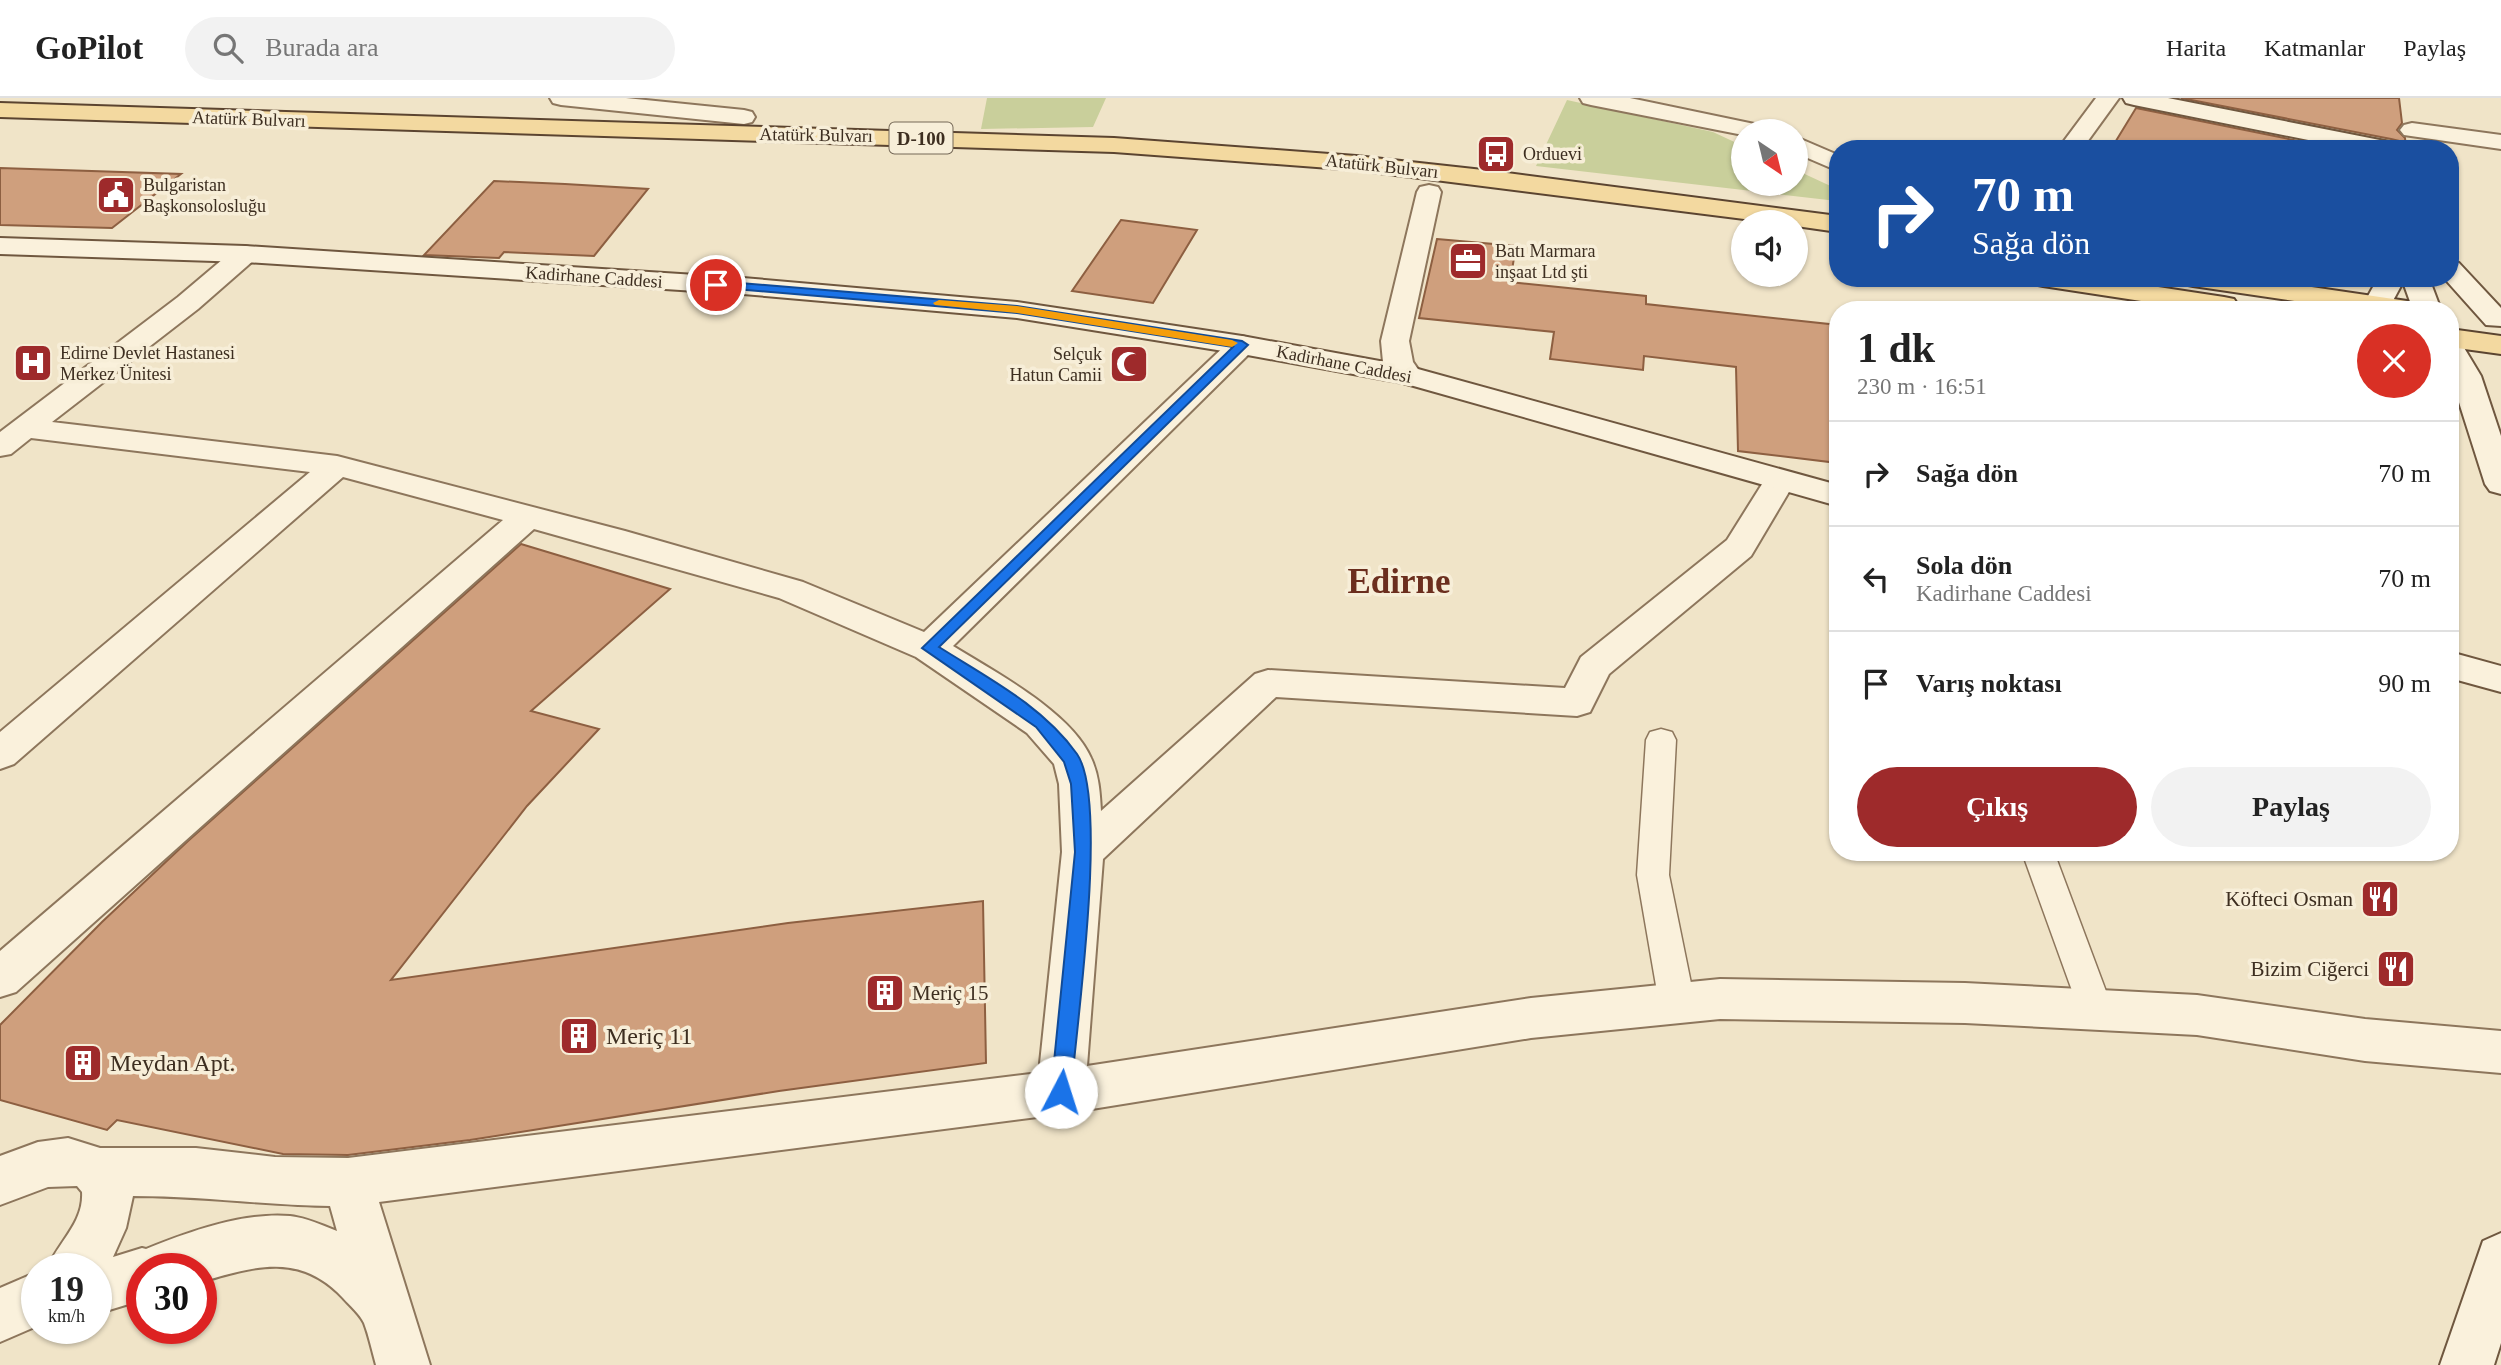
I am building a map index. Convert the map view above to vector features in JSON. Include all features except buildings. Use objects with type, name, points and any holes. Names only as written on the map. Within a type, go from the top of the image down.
[{"type":"main road","name":"Atatürk Bulvarı","points":[[0,110],[1114,145],[1370,164],[1829,224]]},
{"type":"main road","name":"Atatürk Bulvarı","points":[[0,130],[1045,162],[1330,182],[1429,192],[1731,232]]},
{"type":"main road","points":[[1808,244],[1829,247]]},
{"type":"main road","points":[[2103,287],[2197,301]]},
{"type":"main road","points":[[2257,287],[2356,301]]},
{"type":"main road","points":[[2459,316],[2500,327]]},
{"type":"main road","points":[[2459,336],[2500,327]]},
{"type":"street","points":[[561,98],[744,117]]},
{"type":"street","points":[[1591,98],[1731,125]]},
{"type":"street","points":[[2077,140],[2108,98]]},
{"type":"street","points":[[2126,98],[2259,140]]},
{"type":"street","points":[[2134,98],[2345,140]]},
{"type":"street","points":[[1742,106],[1759,119]]},
{"type":"street","points":[[2412,129],[2501,142]]},
{"type":"street","points":[[1808,150],[1829,160]]},
{"type":"street","points":[[1407,375],[1398,362],[1395,341],[1429,192]]},
{"type":"street","name":"Kadirhane Caddesi","points":[[0,246],[245,254],[743,286],[1017,310],[1242,345],[1407,375],[1829,494]]},
{"type":"street","points":[[13,438],[188,303],[245,254]]},
{"type":"street","points":[[2459,279],[2500,327]]},
{"type":"street","points":[[929,648],[1242,345]]},
{"type":"street","points":[[2459,363],[2466,376],[2501,484]]},
{"type":"street","points":[[13,438],[337,466],[792,590],[929,648],[1041,723],[1072,759],[1079,784],[1083,852],[1061,1092]]},
{"type":"street","points":[[0,754],[337,466]]},
{"type":"street","points":[[1083,852],[1268,683],[1577,702],[1594,666],[1739,548],[1780,480]]},
{"type":"street","points":[[0,978],[528,516]]},
{"type":"street","points":[[2459,668],[2501,680]]},
{"type":"street","points":[[0,1181],[24,1170],[75,1167],[195,1172],[275,1181],[348,1182],[1061,1092],[1531,1018],[1720,999],[1897,1002],[2197,1015],[2365,1040],[2501,1052]]},
{"type":"street","points":[[0,1152],[75,1167],[106,1188],[108,1209],[100,1234],[85,1253]]},
{"type":"street","points":[[348,1182],[403,1365]]},
{"type":"street","points":[[216,1253],[257,1241],[297,1241],[334,1255],[383,1303]]},
{"type":"street","points":[[2467,1365],[2501,1259]]},
{"type":"street","points":[[0,1315],[21,1305]]},
{"type":"street","points":[[0,1315],[21,1309]]},
{"type":"lane","points":[[1661,740],[1653,875],[1677,1003]]},
{"type":"lane","points":[[2041,861],[2095,1010]]},
{"type":"green space","points":[[987,98],[1106,98],[1093,127],[981,129]]},
{"type":"green space","points":[[1567,100],[1713,132],[1731,140],[1731,189],[1536,166]]},
{"type":"green space","points":[[1808,176],[1829,185],[1829,200],[1794,196],[1808,196]]},
{"type":"slow traffic","points":[[939,303],[1017,310],[1232,343]]},
{"type":"place","name":"Orduevi","points":[[1496,154]]},
{"type":"place","name":"Bulgaristan Başkonsolosluğu","points":[[116,195]]},
{"type":"place","name":"Batı Marmara inşaat Ltd şti","points":[[1468,261]]},
{"type":"place","name":"Edirne Devlet Hastanesi Merkez Ünitesi","points":[[33,363]]},
{"type":"place","name":"Selçuk Hatun Camii","points":[[1129,364]]},
{"type":"place","name":"Köfteci Osman","points":[[2380,899]]},
{"type":"place","name":"Bizim Ciğerci","points":[[2396,969]]},
{"type":"place","name":"Meriç 15","points":[[885,993]]},
{"type":"place","name":"Meriç 11","points":[[579,1036]]},
{"type":"place","name":"Meydan Apt.","points":[[83,1063]]},
{"type":"district","name":"Edirne","points":[[1399,581]]},
{"type":"route","points":[[716,285],[1017,310],[1242,345],[929,648],[1041,723],[1072,759],[1079,784],[1083,852],[1061,1092]]}]
